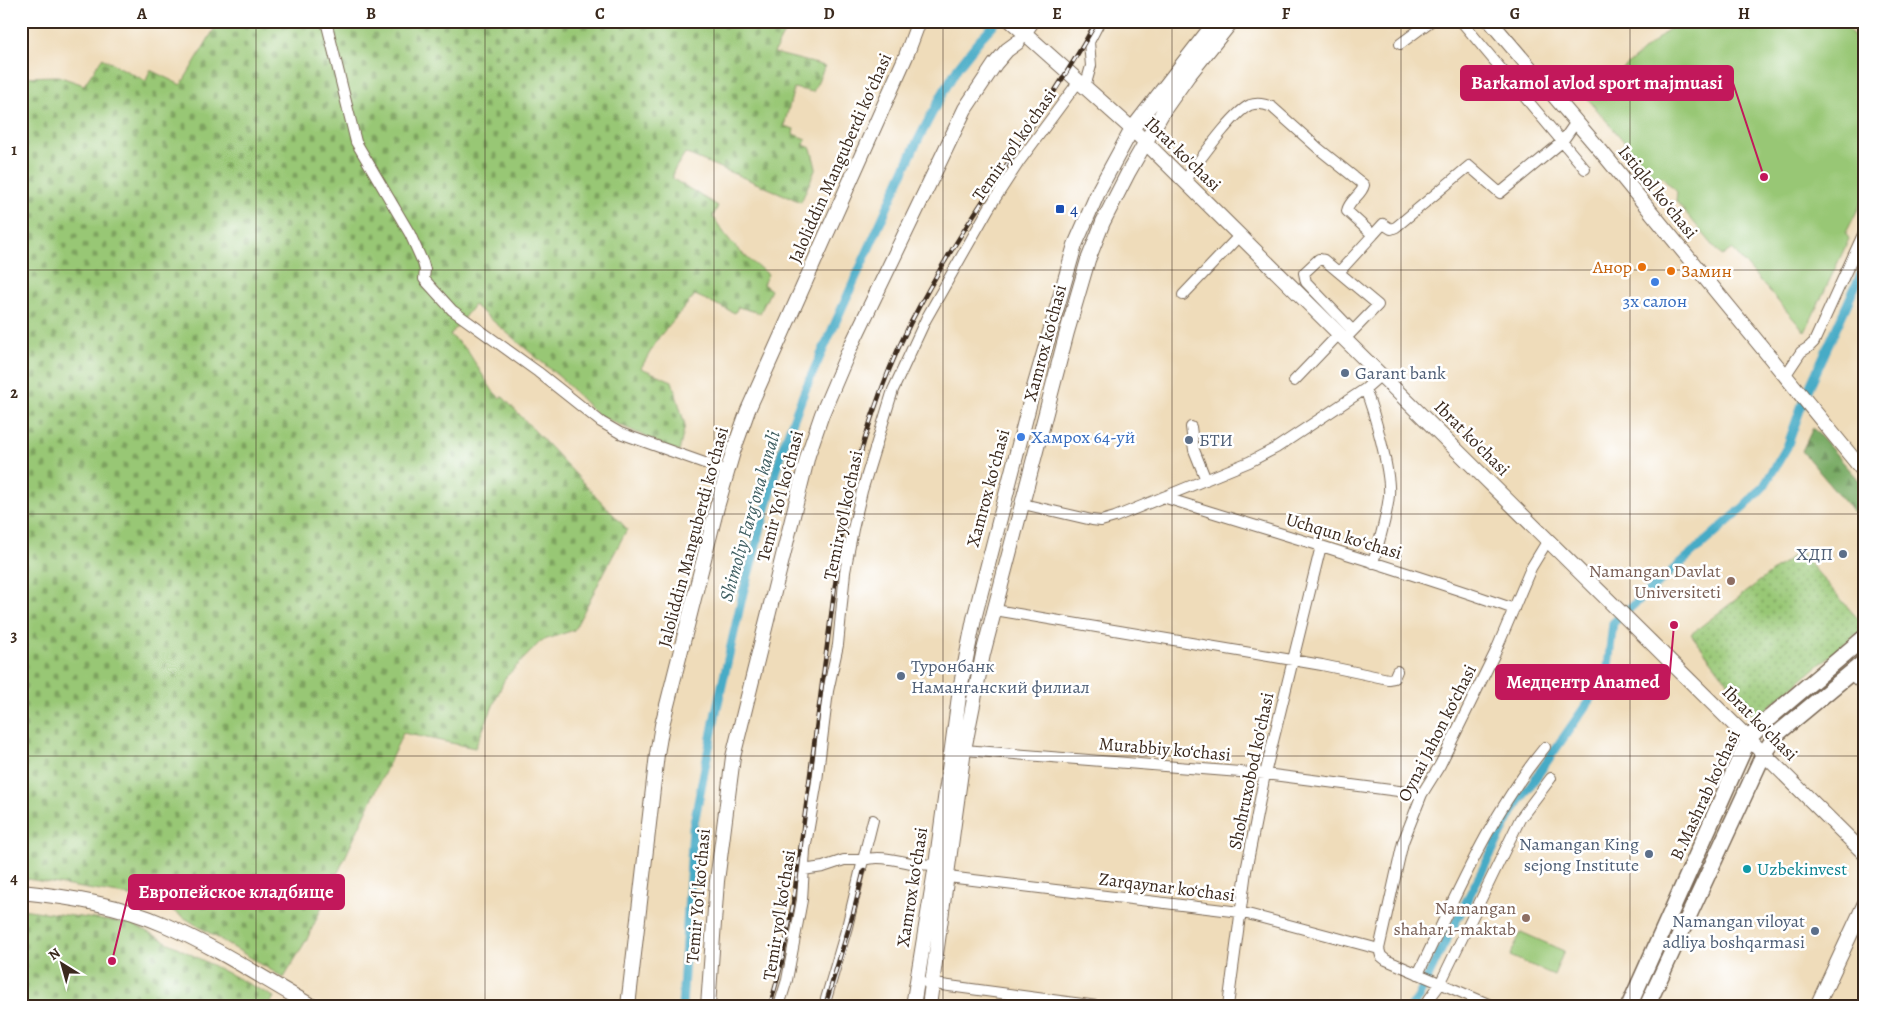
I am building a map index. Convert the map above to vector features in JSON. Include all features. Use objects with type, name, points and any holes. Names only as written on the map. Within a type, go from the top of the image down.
[{"type":"main road","name":"Ibrat ko'chasi","points":[[1010,21],[1021,38],[1082,84],[1132,129],[1240,236],[1346,335],[1381,375],[1865,854]]},
{"type":"main road","name":"Xamrox koʻchasi","points":[[913,1006],[936,864],[960,689],[978,601],[1031,398],[1076,246],[1100,188],[1132,129],[1216,21]]},
{"type":"main road","name":"Xamrox ko'chasi","points":[[929,1006],[964,750],[983,654],[1067,332],[1088,260],[1103,222],[1164,110],[1188,76],[1232,21]]},
{"type":"main road","name":"Istiqlol koʻchasi","points":[[1490,21],[1576,122],[1865,473]]},
{"type":"main road","name":"Jaloliddin Manguberdi koʻchasi","points":[[628,1006],[661,735],[727,472],[748,410],[906,56],[918,23]]},
{"type":"main road","name":"Temir Yoʻl koʻchasi","points":[[708,1006],[717,881],[733,757],[808,455],[836,380],[965,109],[995,64],[1021,38]]},
{"type":"main road","name":"B.Mashrab ko'chasi","points":[[1629,1006],[1749,738],[1767,720],[1865,637]]},
{"type":"main road","name":"B.Mashrab ko'chasi","points":[[1648,1006],[1764,753],[1777,734],[1865,661]]},
{"type":"main road","points":[[21,892],[60,896],[120,910],[166,925],[312,1006]]},
{"type":"main road","points":[[1818,1006],[1865,903]]},
{"type":"street","points":[[326,21],[356,142],[410,234],[423,263],[425,270],[424,279],[438,296],[452,310],[532,368],[601,422],[620,433],[727,472]]},
{"type":"street","points":[[1021,38],[1035,21]]},
{"type":"street","points":[[1082,84],[1091,66],[1089,42],[1100,21]]},
{"type":"street","points":[[1400,44],[1431,21]]},
{"type":"street","points":[[1461,21],[1584,168]]},
{"type":"street","points":[[1859,21],[1865,28]]},
{"type":"street","name":"Temir yo'l ko'chasi","points":[[779,1006],[787,980],[802,900],[803,870],[817,781],[828,691],[838,645],[845,572],[862,491],[893,390],[926,319],[989,208],[1019,162],[1082,84]]},
{"type":"street","points":[[1184,181],[1238,113],[1251,104],[1264,103],[1272,107],[1319,149],[1363,182],[1364,187],[1348,205],[1347,210],[1373,235]]},
{"type":"street","points":[[1339,272],[1383,224],[1391,229],[1396,227],[1469,166],[1500,193],[1562,142],[1576,122]]},
{"type":"street","points":[[1785,376],[1801,352],[1810,347],[1814,342],[1865,230]]},
{"type":"street","points":[[1183,295],[1240,236]]},
{"type":"street","points":[[1294,381],[1346,335],[1378,305],[1324,260],[1320,259],[1305,271],[1306,282],[1346,335]]},
{"type":"street","points":[[1023,504],[1101,521],[1114,518],[1249,462],[1276,448],[1365,389],[1381,375]]},
{"type":"street","points":[[1365,389],[1371,403],[1389,479],[1388,503],[1373,563]]},
{"type":"street","points":[[1191,427],[1194,450],[1206,480]]},
{"type":"street","name":"Uchqun koʻchasi","points":[[1163,497],[1373,563],[1425,577],[1514,609]]},
{"type":"street","points":[[997,530],[1015,535]]},
{"type":"street","name":"Oynai Jahon ko‘chasi","points":[[1379,949],[1403,842],[1422,794],[1440,765],[1495,654],[1531,568],[1548,540]]},
{"type":"street","name":"Shohruxobod ko'chasi","points":[[1228,1006],[1246,872],[1265,774],[1321,546]]},
{"type":"street","points":[[995,610],[1322,665],[1388,679],[1394,678],[1397,671]]},
{"type":"street","points":[[1850,673],[1865,688]]},
{"type":"street","points":[[1420,974],[1499,813],[1527,769],[1545,746]]},
{"type":"street","name":"Murabbiy ko‘chasi","points":[[964,750],[1265,774],[1422,794]]},
{"type":"street","points":[[1424,1006],[1520,819],[1551,778]]},
{"type":"street","points":[[824,1006],[848,927],[873,820]]},
{"type":"street","points":[[803,870],[823,867],[844,860],[880,858],[917,864],[936,864],[948,877]]},
{"type":"street","name":"Zarqaynar ko‘chasi","points":[[948,877],[1240,912],[1379,949]]},
{"type":"street","points":[[1379,949],[1381,956],[1386,960],[1493,1006]]},
{"type":"street","points":[[917,981],[1097,1006]]},
{"type":"green space","points":[[219,21],[790,21],[774,53],[825,66],[813,92],[794,88],[784,126],[794,129],[793,134],[806,139],[804,145],[811,148],[816,168],[801,202],[685,153],[673,172],[673,179],[718,206],[713,216],[719,226],[737,248],[768,274],[763,284],[771,290],[760,313],[738,307],[735,313],[695,295],[659,337],[641,368],[672,381],[685,425],[679,452],[596,414],[563,380],[474,305],[450,335],[467,350],[492,390],[500,398],[502,396],[627,529],[574,630],[541,641],[505,678],[475,748],[403,733],[308,937],[284,978],[155,900],[21,878],[21,77],[58,76],[84,85],[102,58],[146,81],[150,70],[181,85]]},
{"type":"green space","points":[[1678,21],[1841,21],[1865,48],[1865,195],[1846,233],[1849,239],[1805,332],[1732,249],[1722,256],[1676,201],[1677,192],[1662,177],[1654,177],[1588,99]]},
{"type":"green space","points":[[1813,428],[1865,487],[1865,526],[1802,451]]},
{"type":"green space","points":[[1799,551],[1865,627],[1755,718],[1691,634]]},
{"type":"green space","points":[[21,909],[132,924],[274,997],[269,1006],[21,1006]]},
{"type":"green space","points":[[1521,932],[1564,951],[1554,975],[1510,956]]},
{"type":"waterway","name":"Shimoliy Fargʻona kanali","points":[[682,1006],[693,828],[716,712],[743,593],[784,444],[805,390],[914,148],[958,67],[997,21]]},
{"type":"waterway","points":[[1412,1006],[1418,998],[1514,809],[1607,675],[1613,623],[1744,507],[1764,486],[1787,447],[1804,399],[1865,265]]},
{"type":"railway","points":[[770,1006],[781,966],[793,904],[844,517],[871,418],[899,347],[931,285],[1075,60],[1097,21]]},
{"type":"railway","points":[[825,1006],[853,914],[864,870]]},
{"type":"place","name":"Barkamol avlod sport majmuasi","points":[[1764,177]]},
{"type":"place","name":"4","points":[[1060,209]]},
{"type":"place","name":"Анор","points":[[1642,267]]},
{"type":"place","name":"Замин","points":[[1671,271]]},
{"type":"place","name":"3х салон","points":[[1655,282]]},
{"type":"place","name":"Garant bank","points":[[1345,373]]},
{"type":"place","name":"Хамрох 64-уй","points":[[1021,437]]},
{"type":"place","name":"БТИ","points":[[1189,440]]},
{"type":"place","name":"ХДП","points":[[1843,554]]},
{"type":"place","name":"Namangan Davlat Universiteti","points":[[1731,581]]},
{"type":"place","name":"Медцентр Anamed","points":[[1674,625]]},
{"type":"place","name":"Туронбанк Наманганский филиал","points":[[901,676]]},
{"type":"place","name":"Namangan King sejong Institute","points":[[1649,854]]},
{"type":"place","name":"Uzbekinvest","points":[[1747,869]]},
{"type":"place","name":"Namangan shahar 1-maktab","points":[[1526,918]]},
{"type":"place","name":"Namangan viloyat adliya boshqarmasi","points":[[1815,931]]},
{"type":"place","name":"Европейское кладбище","points":[[112,961]]}]
